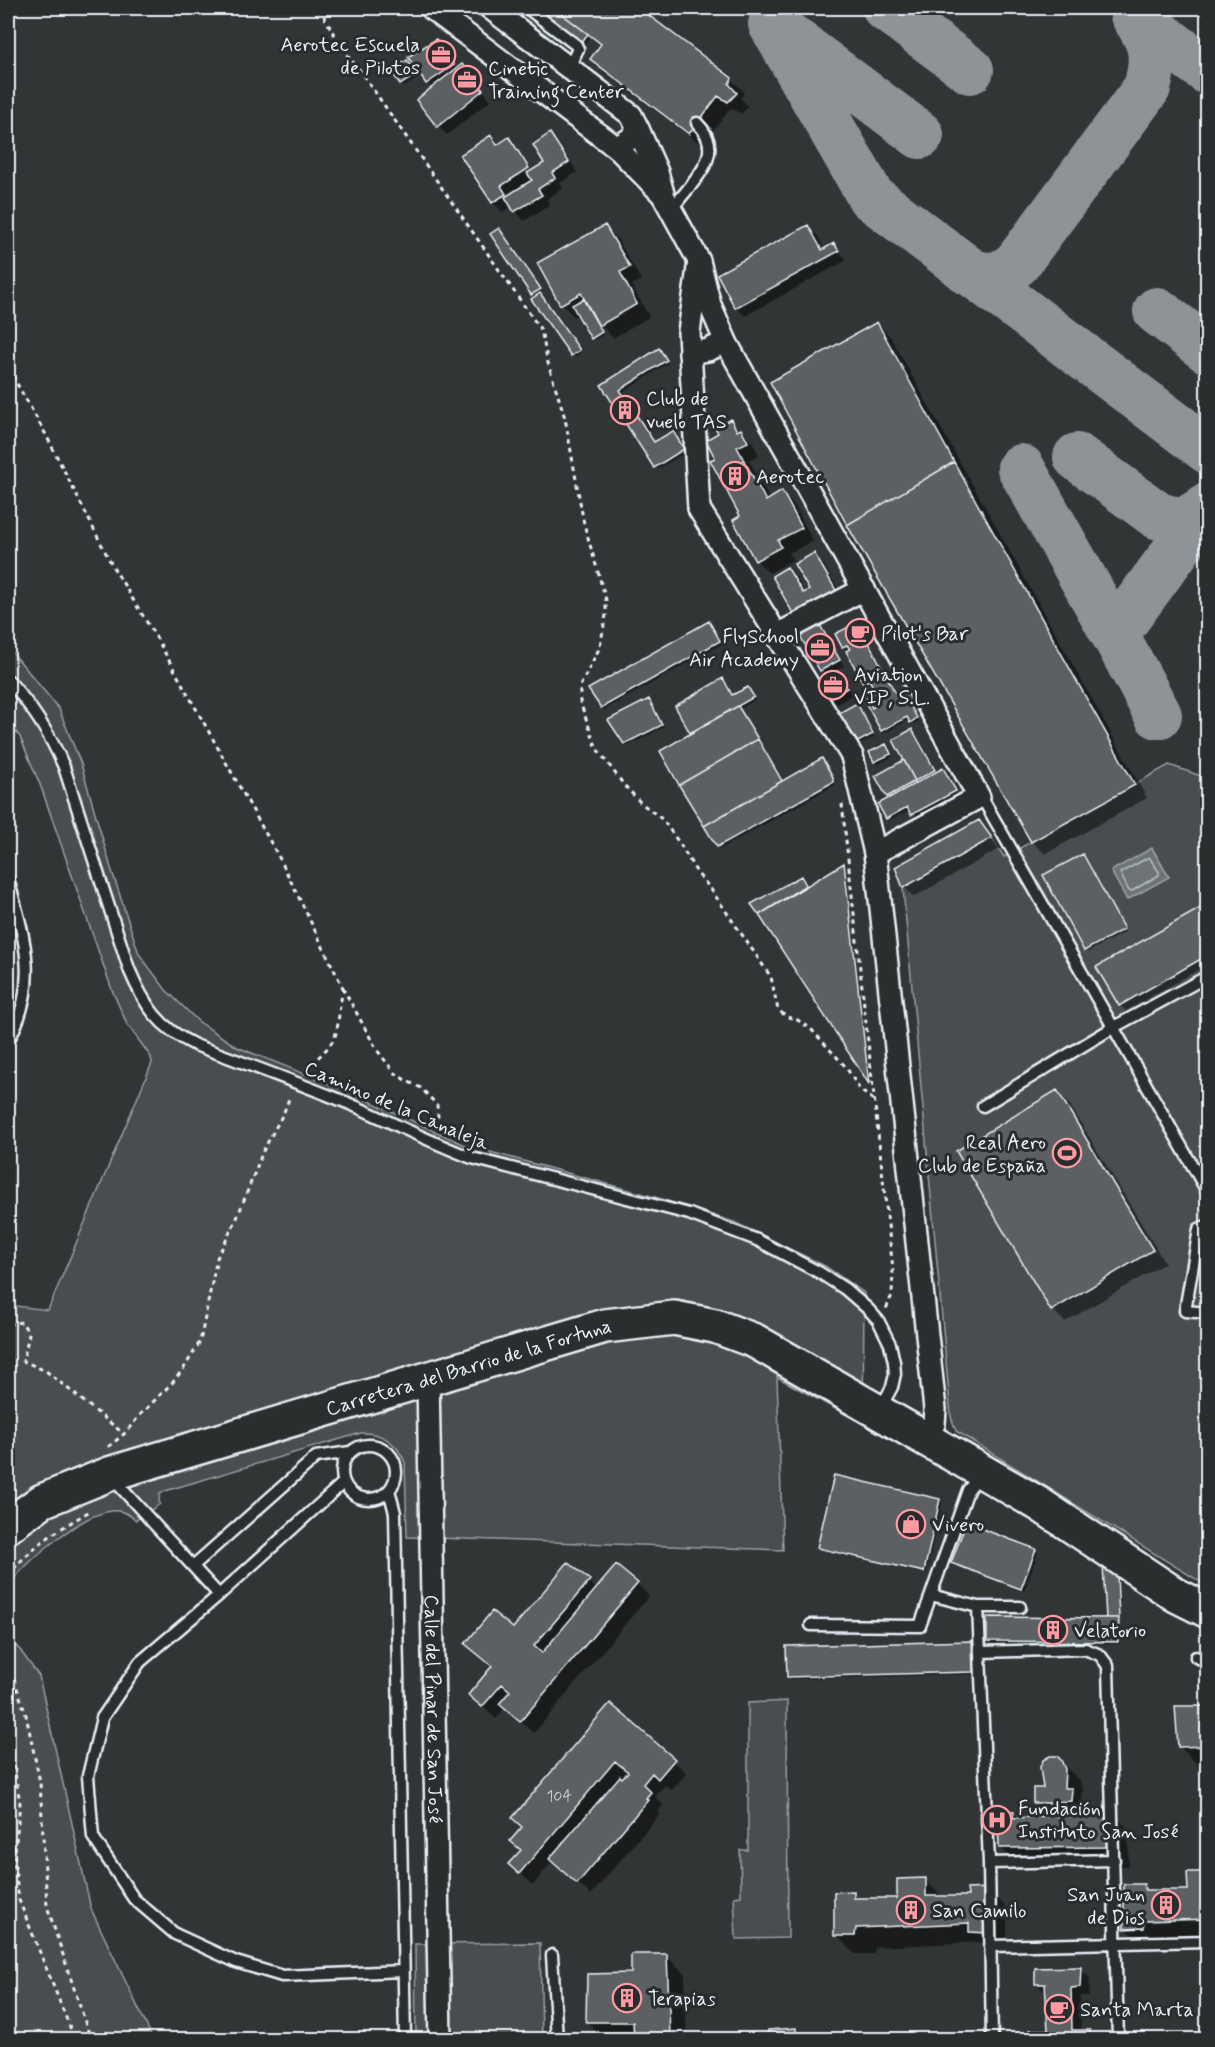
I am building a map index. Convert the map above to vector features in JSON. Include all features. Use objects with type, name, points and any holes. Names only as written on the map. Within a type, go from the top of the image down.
[{"type":"main road","name":"Carretera del Barrio de la Fortuna","points":[[8,1526],[42,1501],[114,1472],[605,1326],[674,1318],[715,1326],[755,1341],[1038,1504],[1176,1595],[1208,1611]]},
{"type":"street","points":[[431,8],[617,148],[668,203]]},
{"type":"street","points":[[498,10],[631,115],[638,129],[668,203],[699,261],[701,306],[689,332],[699,509],[852,756],[875,854],[935,1409],[934,1424],[925,1438]]},
{"type":"street","points":[[617,148],[631,138],[638,129]]},
{"type":"street","points":[[701,306],[726,342],[979,797],[875,854]]},
{"type":"street","points":[[690,353],[708,350],[726,342]]},
{"type":"street","points":[[777,635],[864,589]]},
{"type":"street","name":"Calle del Pinar de San José","points":[[428,1378],[440,2040]]},
{"type":"lane","points":[[527,8],[576,45],[578,49],[569,67]]},
{"type":"lane","points":[[668,203],[707,161],[711,148],[707,135],[697,123]]},
{"type":"lane","name":"Camino de la Canaleja","points":[[8,680],[42,722],[64,767],[129,969],[138,992],[150,1011],[165,1027],[180,1038],[294,1081],[450,1149],[508,1168],[689,1214],[776,1249],[820,1272],[845,1289],[878,1320],[890,1344],[895,1374],[892,1387],[879,1412]]},
{"type":"lane","points":[[979,797],[985,803],[1208,1193]]},
{"type":"lane","points":[[8,879],[22,929],[28,964],[24,1001],[18,1021],[8,1041]]},
{"type":"lane","points":[[983,1106],[1114,1027],[1208,976]]},
{"type":"lane","points":[[1208,1225],[1199,1229],[1185,1311],[1208,1313]]},
{"type":"lane","points":[[368,1444],[382,1448],[389,1454],[396,1471],[394,1482],[389,1490],[382,1496],[365,1499],[349,1490],[344,1482],[342,1468],[350,1452],[368,1444]]},
{"type":"lane","points":[[193,1566],[316,1457],[350,1452]]},
{"type":"lane","points":[[114,1472],[219,1595]]},
{"type":"lane","points":[[811,1625],[920,1626],[968,1490],[983,1472]]},
{"type":"lane","points":[[344,1482],[219,1595],[140,1662],[102,1718],[88,1776],[93,1837],[134,1899],[175,1934],[236,1962],[282,1976],[403,1971]]},
{"type":"lane","points":[[389,1490],[395,1513],[405,2040]]},
{"type":"lane","points":[[931,1595],[978,1606],[1020,1607]]},
{"type":"lane","points":[[978,1606],[989,1863],[992,2040]]},
{"type":"lane","points":[[981,1652],[1085,1649],[1100,1654],[1108,1666],[1118,2040]]},
{"type":"lane","points":[[1196,1657],[1208,1662]]},
{"type":"lane","points":[[989,1863],[1114,1860]]},
{"type":"lane","points":[[990,1946],[1208,1941]]},
{"type":"lane","points":[[552,1955],[556,2040]]},
{"type":"path","points":[[319,8],[344,51],[541,330],[548,363],[565,418],[584,524],[606,600],[606,615],[600,647],[580,686],[580,702],[597,749],[624,785],[641,803],[662,819],[680,844],[696,873],[710,888],[771,977],[778,1010],[810,1028],[846,1067],[860,1090],[875,1101]]},
{"type":"path","points":[[8,368],[45,432],[112,567],[156,637],[281,861],[344,990],[377,1050],[394,1072],[421,1088],[437,1105],[438,1117],[450,1149]]},
{"type":"path","points":[[841,801],[893,1270],[892,1295],[887,1308],[878,1320]]},
{"type":"path","points":[[8,1576],[19,1562],[44,1539],[95,1508],[106,1505],[124,1434],[184,1368],[200,1342],[217,1258],[237,1218],[263,1151],[284,1112],[294,1081],[330,1045],[336,1034],[344,990]]},
{"type":"path","points":[[8,1324],[22,1322],[28,1334],[23,1361],[45,1371],[124,1434]]},
{"type":"path","points":[[8,1662],[26,1715],[40,1782],[47,1906],[91,2040]]},
{"type":"path","points":[[8,1730],[20,1803],[14,1860],[19,1900],[75,2040]]},
{"type":"shaded area","points":[[8,649],[59,709],[81,764],[139,954],[166,990],[199,1022],[237,1047],[345,1090],[465,1145],[655,1197],[734,1222],[825,1266],[864,1293],[863,1424],[777,1377],[783,1550],[407,1537],[405,1463],[402,1456],[394,1444],[388,1440],[376,1434],[361,1433],[165,1491],[160,1494],[160,1504],[136,1520],[119,1511],[105,1512],[90,1518],[43,1550],[8,1586],[8,1305],[48,1310],[152,1063],[151,1057],[127,1024],[112,990],[41,787],[20,737],[8,722]]},
{"type":"shaded area","name":"Real Aero Club de España","points":[[1169,765],[1207,778],[1207,1586],[956,1431],[951,1417],[903,888],[992,838],[1004,857]]},
{"type":"shaded area","points":[[8,1638],[39,1676],[91,1909],[153,2039],[8,2039]]},
{"type":"shaded area","points":[[787,1701],[788,1938],[736,1939],[734,1897],[741,1896],[740,1850],[748,1850],[748,1703]]},
{"type":"shaded area","points":[[540,1943],[542,2039],[416,2039],[415,1944]]},
{"type":"water","points":[[1152,848],[1169,877],[1127,900],[1111,871]]},
{"type":"building","points":[[535,8],[554,8],[588,34],[581,43]]},
{"type":"building","points":[[554,8],[602,8],[608,11],[610,8],[639,8],[732,78],[729,84],[737,93],[728,102],[718,96],[689,134],[590,59],[601,44]]},
{"type":"building","points":[[436,39],[454,65],[426,84],[408,57]]},
{"type":"building","points":[[407,60],[416,75],[400,85],[391,70]]},
{"type":"building","points":[[462,64],[483,90],[437,127],[416,100]]},
{"type":"building","points":[[550,133],[569,162],[552,173],[555,178],[538,189],[542,195],[514,212],[505,197],[532,180],[527,173],[544,163],[533,145]]},
{"type":"building","points":[[491,135],[497,145],[509,137],[529,168],[501,186],[506,194],[492,203],[460,155]]},
{"type":"building","points":[[605,225],[630,267],[620,272],[637,304],[599,326],[581,293],[560,305],[537,263]]},
{"type":"building","points":[[808,225],[822,250],[834,243],[839,251],[735,308],[717,274]]},
{"type":"building","points":[[499,228],[541,289],[531,295],[490,234]]},
{"type":"building","points":[[540,293],[580,350],[571,356],[531,299]]},
{"type":"building","points":[[583,299],[602,332],[591,339],[572,305]]},
{"type":"building","points":[[877,322],[954,462],[847,525],[770,382]]},
{"type":"building","name":"Club de vuelo TAS","points":[[659,348],[667,360],[620,390],[654,442],[673,431],[684,449],[654,468],[601,385]]},
{"type":"building","name":"Aerotec","points":[[731,419],[737,431],[741,429],[748,442],[737,447],[766,501],[782,491],[802,528],[778,540],[781,547],[755,561],[733,520],[740,516],[710,460],[715,458],[706,440],[718,433],[715,427]]},
{"type":"building","points":[[954,462],[1135,785],[1031,842],[847,525]]},
{"type":"building","points":[[814,553],[837,592],[795,617],[772,576],[787,567],[803,593],[809,590],[794,564]]},
{"type":"building","points":[[709,621],[720,641],[601,708],[588,689]]},
{"type":"building","points":[[858,622],[897,696],[903,692],[917,718],[910,723],[907,717],[881,731],[864,700],[867,698],[872,708],[877,705],[878,700],[874,691],[869,693],[875,689],[869,680],[863,683],[846,651],[850,649],[847,645],[842,647],[835,634]]},
{"type":"building","name":"FlySchool Air Academy","points":[[820,625],[840,660],[820,671],[800,636]]},
{"type":"building","name":"Aviation VIP, S.L.","points":[[837,671],[847,688],[829,699],[819,681]]},
{"type":"building","points":[[723,678],[732,695],[748,687],[754,697],[690,733],[675,706]]},
{"type":"building","points":[[649,699],[662,725],[624,744],[608,720]]},
{"type":"building","points":[[857,703],[873,734],[854,744],[839,713]]},
{"type":"building","points":[[738,706],[758,739],[679,785],[660,751]]},
{"type":"building","points":[[912,729],[935,770],[915,781],[893,740]]},
{"type":"building","points":[[758,739],[782,781],[704,826],[679,785]]},
{"type":"building","points":[[886,744],[891,754],[874,762],[869,752]]},
{"type":"building","points":[[822,758],[833,777],[833,782],[717,847],[704,826]]},
{"type":"building","points":[[904,760],[915,781],[887,797],[875,776]]},
{"type":"building","points":[[943,768],[956,791],[911,815],[907,807],[886,819],[878,804]]},
{"type":"building","points":[[979,820],[992,838],[903,888],[895,867]]},
{"type":"building","points":[[1083,854],[1124,929],[1084,951],[1043,875]]},
{"type":"building","points":[[844,863],[869,1084],[759,915]]},
{"type":"building","points":[[801,876],[806,885],[759,915],[751,904]]},
{"type":"building","points":[[1204,906],[1208,913],[1208,955],[1119,1006],[1096,967]]},
{"type":"building","points":[[1057,1090],[1153,1250],[1051,1311],[956,1151]]},
{"type":"building","points":[[834,1475],[940,1499],[924,1572],[817,1548]]},
{"type":"building","points":[[966,1523],[1036,1549],[1021,1589],[951,1563]]},
{"type":"building","points":[[568,1562],[590,1580],[534,1646],[542,1653],[616,1565],[638,1583],[520,1722],[499,1704],[510,1691],[502,1684],[482,1707],[468,1695],[492,1666],[465,1644],[492,1611],[513,1628]]},
{"type":"building","points":[[1103,1565],[1117,1574],[1119,1618],[1106,1618]]},
{"type":"building","name":"Velatorio","points":[[987,1617],[1119,1618],[1118,1642],[987,1641]]},
{"type":"building","points":[[972,1641],[973,1672],[787,1677],[786,1646]]},
{"type":"building","points":[[610,1703],[675,1759],[658,1779],[652,1773],[643,1784],[651,1792],[646,1798],[648,1800],[577,1884],[549,1859],[620,1776],[622,1778],[628,1772],[615,1761],[519,1874],[508,1864],[521,1850],[510,1841],[522,1827],[512,1818]]},
{"type":"building","points":[[1175,1706],[1208,1706],[1208,1746],[1178,1747]]},
{"type":"building","points":[[1050,1756],[1057,1756],[1061,1760],[1065,1769],[1064,1788],[1072,1788],[1071,1801],[1057,1802],[1057,1816],[1094,1816],[1095,1809],[1110,1808],[1111,1847],[999,1848],[998,1811],[1014,1811],[1013,1818],[1049,1816],[1049,1803],[1033,1803],[1033,1788],[1043,1788],[1040,1767],[1043,1760]]},
{"type":"building","name":"San Juan de Dios","points":[[1187,1872],[1208,1872],[1208,1919],[1144,1921],[1144,1928],[1124,1929],[1124,1884],[1144,1884],[1145,1890],[1188,1890]]},
{"type":"building","name":"San Camilo","points":[[926,1878],[926,1896],[968,1896],[967,1889],[989,1888],[989,1933],[969,1932],[969,1923],[856,1928],[855,1936],[834,1936],[834,1892],[854,1891],[854,1898],[897,1898],[897,1879]]},
{"type":"building","name":"Terapias","points":[[631,1954],[667,1954],[670,2037],[634,2038],[633,2022],[586,2022],[587,1974],[631,1973]]},
{"type":"building","name":"Santa Marta","points":[[1081,1967],[1080,1987],[1071,1988],[1072,2030],[1090,2030],[1090,2040],[1029,2040],[1029,2030],[1048,2030],[1045,1984],[1035,1984],[1035,1968]]},
{"type":"building","points":[[796,2028],[796,2040],[768,2040],[768,2030]]},
{"type":"taxiway","points":[[886,8],[970,70]]},
{"type":"taxiway","points":[[969,272],[983,275],[1000,274],[1017,263],[1147,88],[1152,58],[1151,50],[1134,15]]},
{"type":"taxiway","points":[[1135,16],[1208,71]]},
{"type":"taxiway","points":[[772,24],[871,197],[1208,450]]},
{"type":"taxiway","points":[[788,36],[920,135]]},
{"type":"taxiway","points":[[1157,311],[1208,350]]},
{"type":"taxiway","points":[[1077,457],[1157,515],[1172,520],[1184,520],[1208,506]]},
{"type":"taxiway","points":[[1021,468],[1119,642]]},
{"type":"taxiway","points":[[1158,715],[1119,642],[1120,627],[1208,507]]},
{"type":"place","name":"Aerotec Escuela de Pilotos","points":[[441,55]]},
{"type":"place","name":"Cinetic Training Center","points":[[467,80]]},
{"type":"place","name":"Club de vuelo TAS","points":[[625,410]]},
{"type":"place","name":"Aerotec","points":[[735,476]]},
{"type":"place","name":"Pilot's Bar","points":[[860,633]]},
{"type":"place","name":"FlySchool Air Academy","points":[[820,648]]},
{"type":"place","name":"Aviation VIP, S.L.","points":[[833,685]]},
{"type":"place","name":"Real Aero Club de España","points":[[1067,1153]]},
{"type":"place","name":"Vivero","points":[[911,1524]]},
{"type":"place","name":"Velatorio","points":[[1053,1630]]},
{"type":"place","name":"Fundación Instituto San José","points":[[997,1820]]},
{"type":"place","name":"San Juan de Dios","points":[[1166,1905]]},
{"type":"place","name":"San Camilo","points":[[911,1910]]},
{"type":"place","name":"Terapias","points":[[627,1998]]},
{"type":"place","name":"Santa Marta","points":[[1059,2009]]}]
